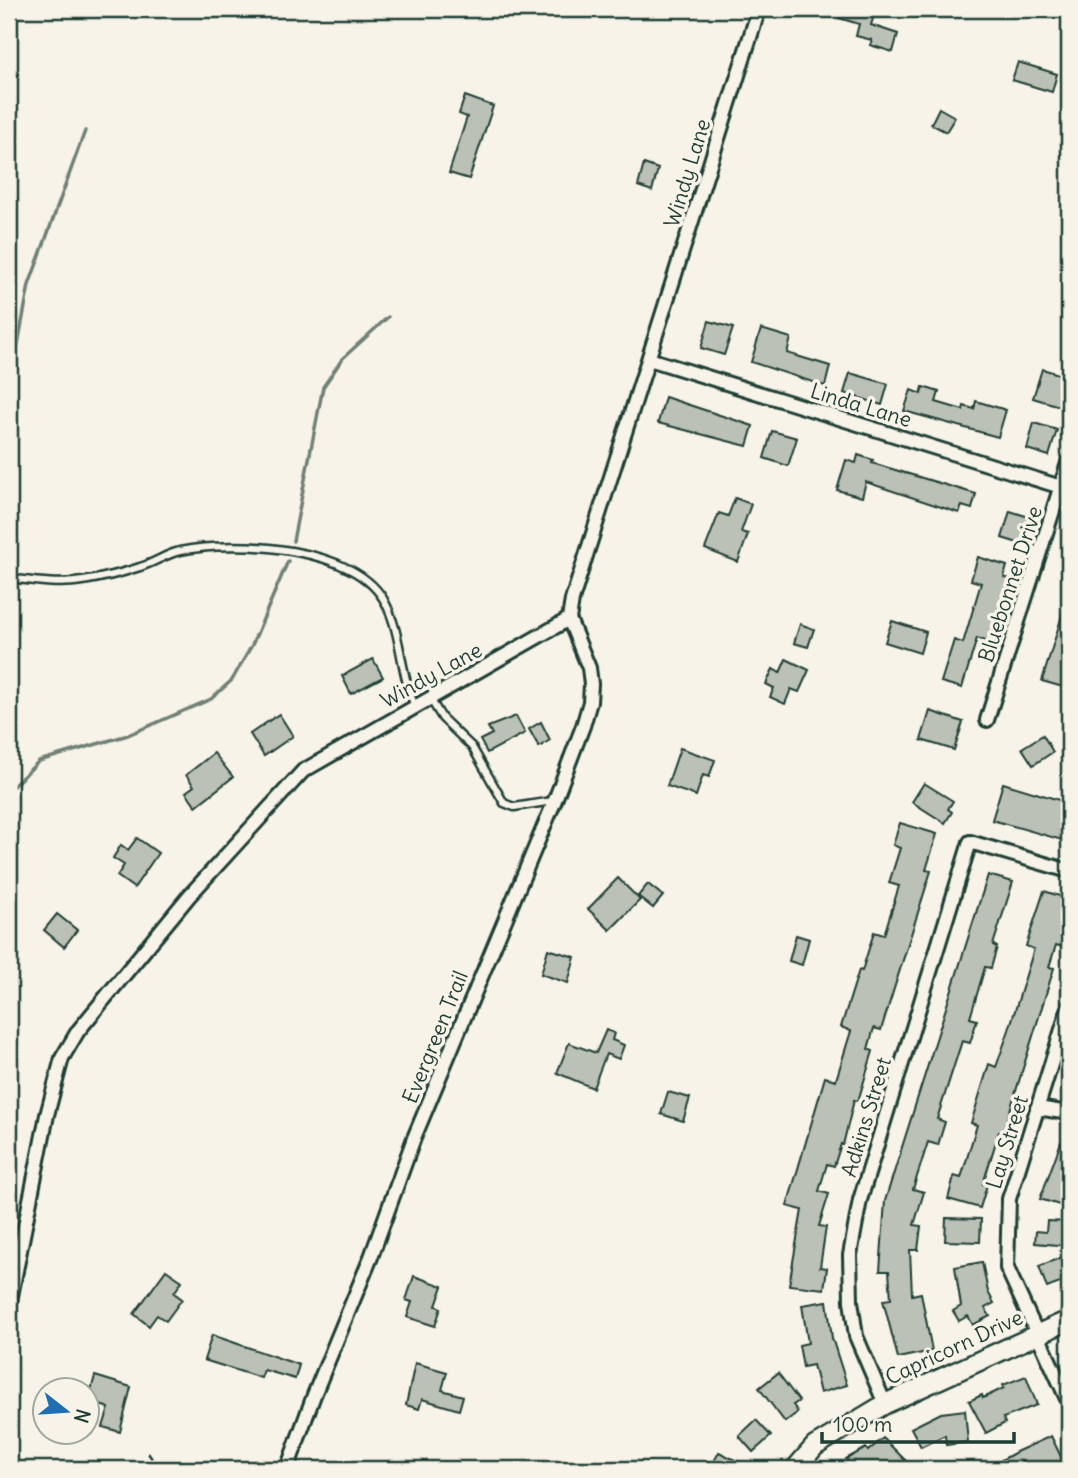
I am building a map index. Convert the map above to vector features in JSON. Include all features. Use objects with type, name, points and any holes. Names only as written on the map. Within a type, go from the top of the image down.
[{"type":"street","name":"Windy Lane","points":[[9,1306],[47,1115],[62,1058],[78,1031],[189,896],[303,771],[569,619],[572,600],[759,9]]},
{"type":"street","name":"Linda Lane","points":[[649,359],[1061,487]]},
{"type":"street","name":"Bluebonnet Drive","points":[[987,720],[1069,460]]},
{"type":"street","name":"Evergreen Trail","points":[[287,1469],[314,1395],[371,1257],[414,1138],[555,800],[590,702],[589,668],[569,619]]},
{"type":"street","name":"Adkins Street","points":[[885,1404],[856,1336],[850,1255],[860,1200],[970,842],[1069,871]]},
{"type":"street","name":"Lay Street","points":[[1069,1007],[1009,1199],[1007,1268],[1069,1404]]},
{"type":"street","points":[[1037,1108],[1069,1113]]},
{"type":"street","name":"Capricorn Drive","points":[[795,1469],[815,1446],[885,1404],[1069,1320]]},
{"type":"lane","points":[[9,578],[66,584],[85,581],[141,567],[175,552],[213,545],[263,546],[311,554],[355,573],[386,602],[397,636],[406,688],[415,706]]},
{"type":"lane","points":[[431,700],[442,718],[472,747],[505,803],[514,807],[555,800]]},
{"type":"path","points":[[148,1453],[159,1469]]},
{"type":"building","points":[[842,9],[876,9],[871,25],[898,34],[893,52],[870,45],[872,40],[856,36],[859,24],[839,18]]},
{"type":"building","points":[[1018,62],[1057,74],[1052,92],[1012,80]]},
{"type":"building","points":[[465,96],[493,106],[469,179],[449,173],[467,117],[459,114]]},
{"type":"building","points":[[939,108],[955,117],[946,132],[931,124]]},
{"type":"building","points":[[644,164],[658,169],[652,191],[638,186]]},
{"type":"building","points":[[709,321],[733,328],[724,355],[701,348]]},
{"type":"building","points":[[761,329],[791,338],[787,353],[830,366],[825,386],[751,362]]},
{"type":"building","points":[[1042,369],[1069,377],[1066,408],[1033,398]]},
{"type":"building","points":[[850,373],[888,384],[882,405],[844,393]]},
{"type":"building","points":[[923,387],[939,392],[936,402],[963,410],[964,406],[974,409],[976,401],[1006,410],[998,437],[904,411],[911,390],[921,394]]},
{"type":"building","points":[[665,397],[753,426],[747,446],[658,423]]},
{"type":"building","points":[[1034,423],[1057,430],[1049,456],[1027,449]]},
{"type":"building","points":[[772,431],[797,438],[788,466],[764,458]]},
{"type":"building","points":[[858,455],[873,460],[872,463],[976,494],[972,509],[962,506],[959,513],[866,482],[862,497],[837,490],[846,460],[856,463]]},
{"type":"building","points":[[735,498],[751,504],[741,532],[748,534],[738,562],[705,549],[719,513],[728,516]]},
{"type":"building","points":[[1010,511],[1029,517],[1021,544],[1002,538]]},
{"type":"building","points":[[978,557],[1007,566],[1004,577],[1012,580],[991,643],[977,638],[962,688],[941,682],[954,640],[963,643],[981,583],[971,580]]},
{"type":"building","points":[[1067,599],[1069,666],[1063,687],[1042,681]]},
{"type":"building","points":[[892,621],[926,632],[920,653],[885,642]]},
{"type":"building","points":[[800,624],[814,629],[808,647],[794,643]]},
{"type":"building","points":[[373,659],[383,677],[351,694],[342,676]]},
{"type":"building","points":[[786,659],[809,670],[799,692],[791,689],[785,704],[770,697],[774,688],[766,684],[773,669],[780,673]]},
{"type":"building","points":[[930,711],[963,722],[954,750],[921,740]]},
{"type":"building","points":[[279,714],[293,736],[264,756],[250,734]]},
{"type":"building","points":[[516,716],[525,733],[487,753],[480,740],[492,734],[488,727]]},
{"type":"building","points":[[541,722],[550,740],[539,747],[529,729]]},
{"type":"building","points":[[1043,735],[1053,752],[1033,765],[1022,748]]},
{"type":"building","points":[[680,748],[715,760],[709,777],[703,775],[696,796],[667,786]]},
{"type":"building","points":[[214,753],[233,777],[196,806],[186,792],[194,786],[186,775]]},
{"type":"building","points":[[924,783],[953,801],[948,809],[952,812],[945,823],[912,802]]},
{"type":"building","points":[[1003,783],[1069,803],[1069,842],[992,820]]},
{"type":"building","points":[[900,823],[937,834],[926,870],[931,871],[881,1030],[874,1028],[868,1049],[873,1051],[858,1101],[854,1100],[843,1145],[841,1144],[834,1166],[827,1164],[819,1191],[829,1194],[819,1226],[826,1227],[820,1267],[827,1268],[824,1289],[789,1285],[802,1210],[787,1206],[825,1077],[836,1080],[851,1031],[841,1027],[859,970],[862,971],[874,932],[884,935],[899,886],[889,883],[900,848],[893,845]]},
{"type":"building","points":[[137,838],[158,853],[134,888],[117,876],[124,865],[113,858],[121,845],[128,850]]},
{"type":"building","points":[[988,875],[1013,882],[993,945],[997,947],[991,968],[985,967],[970,1018],[977,1020],[970,1043],[962,1041],[937,1119],[945,1122],[938,1145],[928,1142],[913,1189],[924,1192],[914,1225],[921,1226],[918,1250],[910,1250],[912,1295],[921,1293],[932,1351],[898,1358],[883,1300],[891,1299],[889,1271],[880,1271],[885,1201]]},
{"type":"building","points":[[618,878],[640,900],[610,930],[588,909]]},
{"type":"building","points":[[648,884],[663,896],[653,908],[638,896]]},
{"type":"building","points":[[1044,891],[1069,899],[1069,927],[1063,947],[1056,945],[1049,967],[1054,968],[1003,1133],[999,1132],[983,1184],[987,1185],[980,1208],[948,1199],[954,1176],[961,1178],[977,1125],[971,1123],[989,1064],[996,1067],[1009,1030],[1034,949],[1026,946]]},
{"type":"building","points":[[57,914],[77,930],[64,947],[44,930]]},
{"type":"building","points":[[796,935],[809,939],[802,965],[789,961]]},
{"type":"building","points":[[548,949],[575,957],[568,983],[541,974]]},
{"type":"building","points":[[606,1030],[614,1033],[612,1040],[624,1045],[619,1059],[606,1054],[593,1088],[557,1073],[569,1043],[596,1053]]},
{"type":"building","points":[[668,1092],[690,1098],[683,1121],[661,1114]]},
{"type":"building","points":[[1061,1142],[1069,1145],[1069,1208],[1040,1199]]},
{"type":"building","points":[[946,1218],[981,1219],[980,1242],[945,1241]]},
{"type":"building","points":[[1047,1221],[1069,1222],[1069,1246],[1035,1243],[1036,1231],[1046,1232]]},
{"type":"building","points":[[1060,1258],[1068,1280],[1047,1288],[1039,1266]]},
{"type":"building","points":[[982,1262],[988,1292],[994,1303],[985,1308],[990,1316],[973,1325],[968,1316],[959,1321],[953,1311],[961,1306],[955,1267]]},
{"type":"building","points":[[166,1270],[182,1281],[174,1293],[182,1299],[166,1321],[157,1315],[149,1326],[134,1314]]},
{"type":"building","points":[[414,1276],[443,1286],[436,1306],[441,1308],[435,1326],[407,1317],[412,1302],[406,1300]]},
{"type":"building","points":[[827,1301],[832,1338],[847,1385],[820,1393],[813,1365],[803,1367],[799,1345],[808,1343],[802,1305]]},
{"type":"building","points":[[212,1335],[299,1365],[295,1379],[264,1370],[261,1378],[204,1360]]},
{"type":"building","points":[[415,1363],[447,1372],[442,1390],[463,1396],[459,1410],[422,1399],[419,1409],[406,1405]]},
{"type":"building","points":[[778,1373],[799,1401],[793,1405],[798,1412],[785,1422],[759,1388]]},
{"type":"building","points":[[1026,1376],[1037,1405],[1003,1418],[1005,1423],[986,1433],[969,1401],[982,1395],[983,1398],[1004,1388],[1003,1385]]},
{"type":"building","points":[[102,1378],[131,1387],[120,1432],[103,1427],[109,1408],[102,1406]]},
{"type":"building","points":[[965,1410],[968,1442],[946,1445],[945,1435],[921,1447],[911,1428],[941,1413]]},
{"type":"building","points":[[756,1420],[771,1436],[753,1452],[739,1436]]},
{"type":"building","points":[[1051,1436],[1067,1469],[985,1469],[1018,1451]]},
{"type":"building","points":[[883,1438],[914,1469],[851,1469],[846,1459],[866,1448],[868,1451]]},
{"type":"building","points":[[719,1452],[753,1469],[710,1469]]},
{"type":"waterway","points":[[9,364],[18,344],[29,285],[85,131]]},
{"type":"waterway","points":[[293,541],[323,387],[343,358],[388,317]]},
{"type":"waterway","points":[[9,790],[39,761],[128,735],[211,699],[232,680],[252,645],[288,561]]}]
